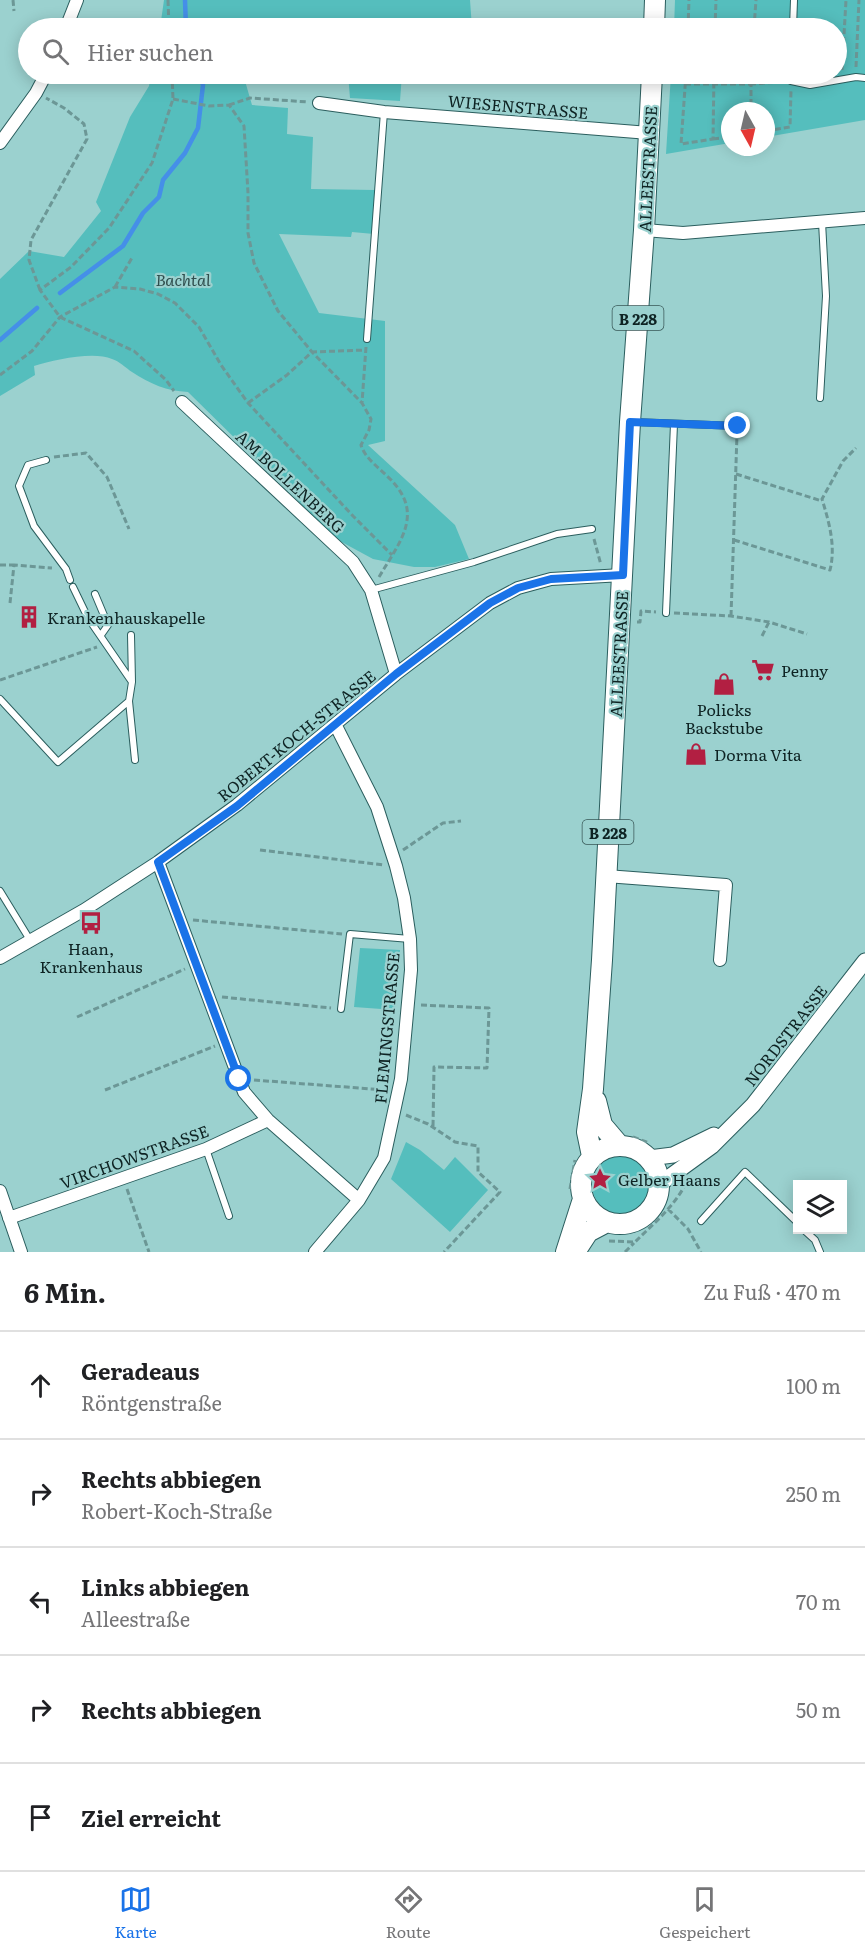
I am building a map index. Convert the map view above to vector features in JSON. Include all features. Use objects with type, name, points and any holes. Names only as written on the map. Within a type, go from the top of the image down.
[{"type":"main road","points":[[655,18],[656,0]]},
{"type":"main road","name":"ALLEESTRASSE","points":[[592,1156],[587,1132],[593,1089],[606,876],[613,575],[630,422],[651,84]]},
{"type":"main road","name":"ALLEESTRASSE","points":[[593,1089],[602,1125],[625,1141]]},
{"type":"main road","points":[[625,1141],[636,1148],[651,1151],[661,1183],[656,1201],[644,1216],[626,1223],[607,1222],[592,1213],[583,1199],[580,1183],[584,1168],[592,1156],[625,1141]]},
{"type":"main road","points":[[566,1252],[583,1199]]},
{"type":"main road","points":[[575,1252],[588,1232],[607,1222]]},
{"type":"street","points":[[70,18],[77,0]]},
{"type":"street","points":[[0,143],[41,84]]},
{"type":"street","name":"WIESENSTRASSE","points":[[319,103],[384,112],[649,133]]},
{"type":"street","points":[[644,230],[684,233],[865,218]]},
{"type":"street","name":"AM BOLLENBERG","points":[[183,402],[353,562],[370,590],[396,674]]},
{"type":"street","name":"ROBERT-KOCH-STRASSE","points":[[0,958],[84,910],[158,862],[237,806],[396,674],[490,603],[518,588],[551,579],[613,575]]},
{"type":"street","name":"FLEMINGSTRASSE","points":[[315,1252],[359,1200],[384,1158],[399,1091],[411,969],[410,939],[404,898],[395,861],[377,807],[335,724]]},
{"type":"street","points":[[158,862],[244,1092],[268,1120],[359,1200]]},
{"type":"street","points":[[606,876],[726,885],[720,960]]},
{"type":"street","name":"NORDSTRASSE","points":[[661,1183],[712,1146],[753,1105],[865,961]]},
{"type":"street","name":"VIRCHOWSTRASSE","points":[[9,1218],[206,1149],[268,1120]]},
{"type":"street","name":"NORDSTRASSE","points":[[651,1151],[673,1155],[730,1128]]},
{"type":"street","points":[[0,1191],[21,1252]]},
{"type":"lane","points":[[793,18],[794,0]]},
{"type":"lane","points":[[847,79],[865,78]]},
{"type":"lane","points":[[367,339],[384,112]]},
{"type":"lane","points":[[820,398],[826,296],[822,222]]},
{"type":"lane","points":[[630,422],[738,426]]},
{"type":"lane","points":[[666,613],[674,424]]},
{"type":"lane","points":[[46,460],[28,465],[19,486],[34,526],[66,569],[88,618],[132,682]]},
{"type":"lane","points":[[370,590],[474,562],[557,534],[592,529]]},
{"type":"lane","points":[[95,594],[108,625],[101,635]]},
{"type":"lane","points":[[131,635],[132,682],[129,701],[135,760]]},
{"type":"lane","points":[[0,699],[58,762],[129,701]]},
{"type":"lane","points":[[0,891],[30,940]]},
{"type":"lane","points":[[341,1009],[350,934],[410,939]]},
{"type":"lane","points":[[206,1149],[229,1216]]},
{"type":"lane","points":[[701,1221],[745,1173],[793,1218]]},
{"type":"lane","points":[[808,1234],[815,1240],[820,1252]]},
{"type":"path","points":[[13,0],[14,11]]},
{"type":"path","points":[[168,0],[169,18]]},
{"type":"path","points":[[688,18],[689,0]]},
{"type":"path","points":[[715,18],[716,0]]},
{"type":"path","points":[[755,18],[756,0]]},
{"type":"path","points":[[845,18],[846,0]]},
{"type":"path","points":[[856,77],[859,0]]},
{"type":"path","points":[[40,290],[71,267],[109,228],[152,163],[173,99],[172,84]]},
{"type":"path","points":[[721,138],[681,144],[685,84],[751,84],[751,102]]},
{"type":"path","points":[[713,84],[713,139]]},
{"type":"path","points":[[775,130],[790,127],[791,84]]},
{"type":"path","points":[[36,93],[64,108],[84,124],[87,139],[31,240],[29,260],[40,290],[60,317],[134,351],[166,380],[183,402]]},
{"type":"path","points":[[173,99],[209,106],[229,105],[250,98],[319,103]]},
{"type":"path","points":[[229,105],[244,126],[248,233],[254,263],[278,311],[312,352],[362,403],[370,419],[369,430],[361,445],[364,454],[400,488],[408,507],[406,526],[392,555],[370,590]]},
{"type":"path","points":[[0,375],[32,351],[60,317],[115,287],[133,256]]},
{"type":"path","points":[[115,287],[140,289],[158,294],[175,303],[199,327],[220,366],[248,403],[352,516],[392,555]]},
{"type":"path","points":[[362,403],[367,339]]},
{"type":"path","points":[[248,403],[312,352],[366,350]]},
{"type":"path","points":[[730,615],[738,426]]},
{"type":"path","points":[[734,540],[830,570],[832,535],[822,501],[843,462],[856,448]]},
{"type":"path","points":[[46,460],[62,454],[86,453],[107,477],[129,529]]},
{"type":"path","points":[[736,474],[822,501]]},
{"type":"path","points":[[592,529],[613,575]]},
{"type":"path","points":[[0,565],[66,569]]},
{"type":"path","points":[[10,603],[14,565]]},
{"type":"path","points":[[640,622],[641,611],[730,615],[769,622],[807,634]]},
{"type":"path","points":[[762,636],[769,622]]},
{"type":"path","points":[[0,680],[107,644]]},
{"type":"path","points":[[260,850],[395,861],[443,823],[461,821]]},
{"type":"path","points":[[179,918],[350,934]]},
{"type":"path","points":[[77,1017],[196,964]]},
{"type":"path","points":[[208,995],[341,1009]]},
{"type":"path","points":[[408,1005],[489,1008],[487,1068],[434,1066],[433,1127]]},
{"type":"path","points":[[105,1090],[225,1042]]},
{"type":"path","points":[[239,1079],[399,1091]]},
{"type":"path","points":[[396,1111],[433,1127],[455,1142],[478,1146],[478,1172],[500,1192],[444,1252]]},
{"type":"path","points":[[625,1141],[651,1151]]},
{"type":"path","points":[[123,1179],[149,1252]]},
{"type":"path","points":[[668,1209],[688,1229],[701,1252]]},
{"type":"path","points":[[625,1252],[635,1242]]},
{"type":"green space","points":[[164,0],[470,0],[471,18],[161,18]]},
{"type":"green space","points":[[675,0],[865,0],[865,120],[775,135],[775,102],[721,102],[721,145],[666,154],[670,84],[847,84],[847,18],[674,18]]},
{"type":"green space","name":"Bachtal","points":[[149,84],[246,84],[252,105],[288,108],[287,134],[313,137],[311,189],[375,190],[374,234],[352,232],[351,237],[279,234],[319,313],[385,321],[385,441],[368,445],[455,525],[469,559],[435,567],[414,567],[373,559],[338,540],[188,392],[152,383],[112,359],[84,356],[34,366],[35,375],[0,396],[0,279],[29,251],[64,257],[101,211],[96,202],[130,117]]},
{"type":"green space","points":[[349,84],[401,84],[400,101],[350,98]]},
{"type":"green space","points":[[360,948],[400,950],[395,1010],[354,1007]]},
{"type":"green space","points":[[406,1142],[420,1150],[444,1170],[455,1157],[488,1190],[450,1232],[391,1179]]},
{"type":"green space","points":[[621,1156],[637,1161],[645,1169],[650,1185],[645,1201],[637,1209],[621,1214],[605,1209],[597,1201],[592,1185],[597,1169],[605,1161]]},
{"type":"waterway","points":[[185,0],[186,18]]},
{"type":"waterway","points":[[60,293],[123,246],[143,213],[159,197],[163,180],[185,153],[198,128],[203,84]]},
{"type":"waterway","points":[[0,340],[37,308]]},
{"type":"place","name":"Krankenhauskapelle","points":[[29,617]]},
{"type":"place","name":"Penny","points":[[763,670]]},
{"type":"place","name":"Policks Backstube","points":[[724,684]]},
{"type":"place","name":"Dorma Vita","points":[[696,754]]},
{"type":"place","name":"Haan, Krankenhaus","points":[[91,923]]},
{"type":"place","name":"Gelber Haans","points":[[600,1179]]},
{"type":"route","points":[[239,1079],[158,862],[237,806],[396,674],[490,603],[518,588],[551,579],[623,575],[630,422],[738,426]]}]
